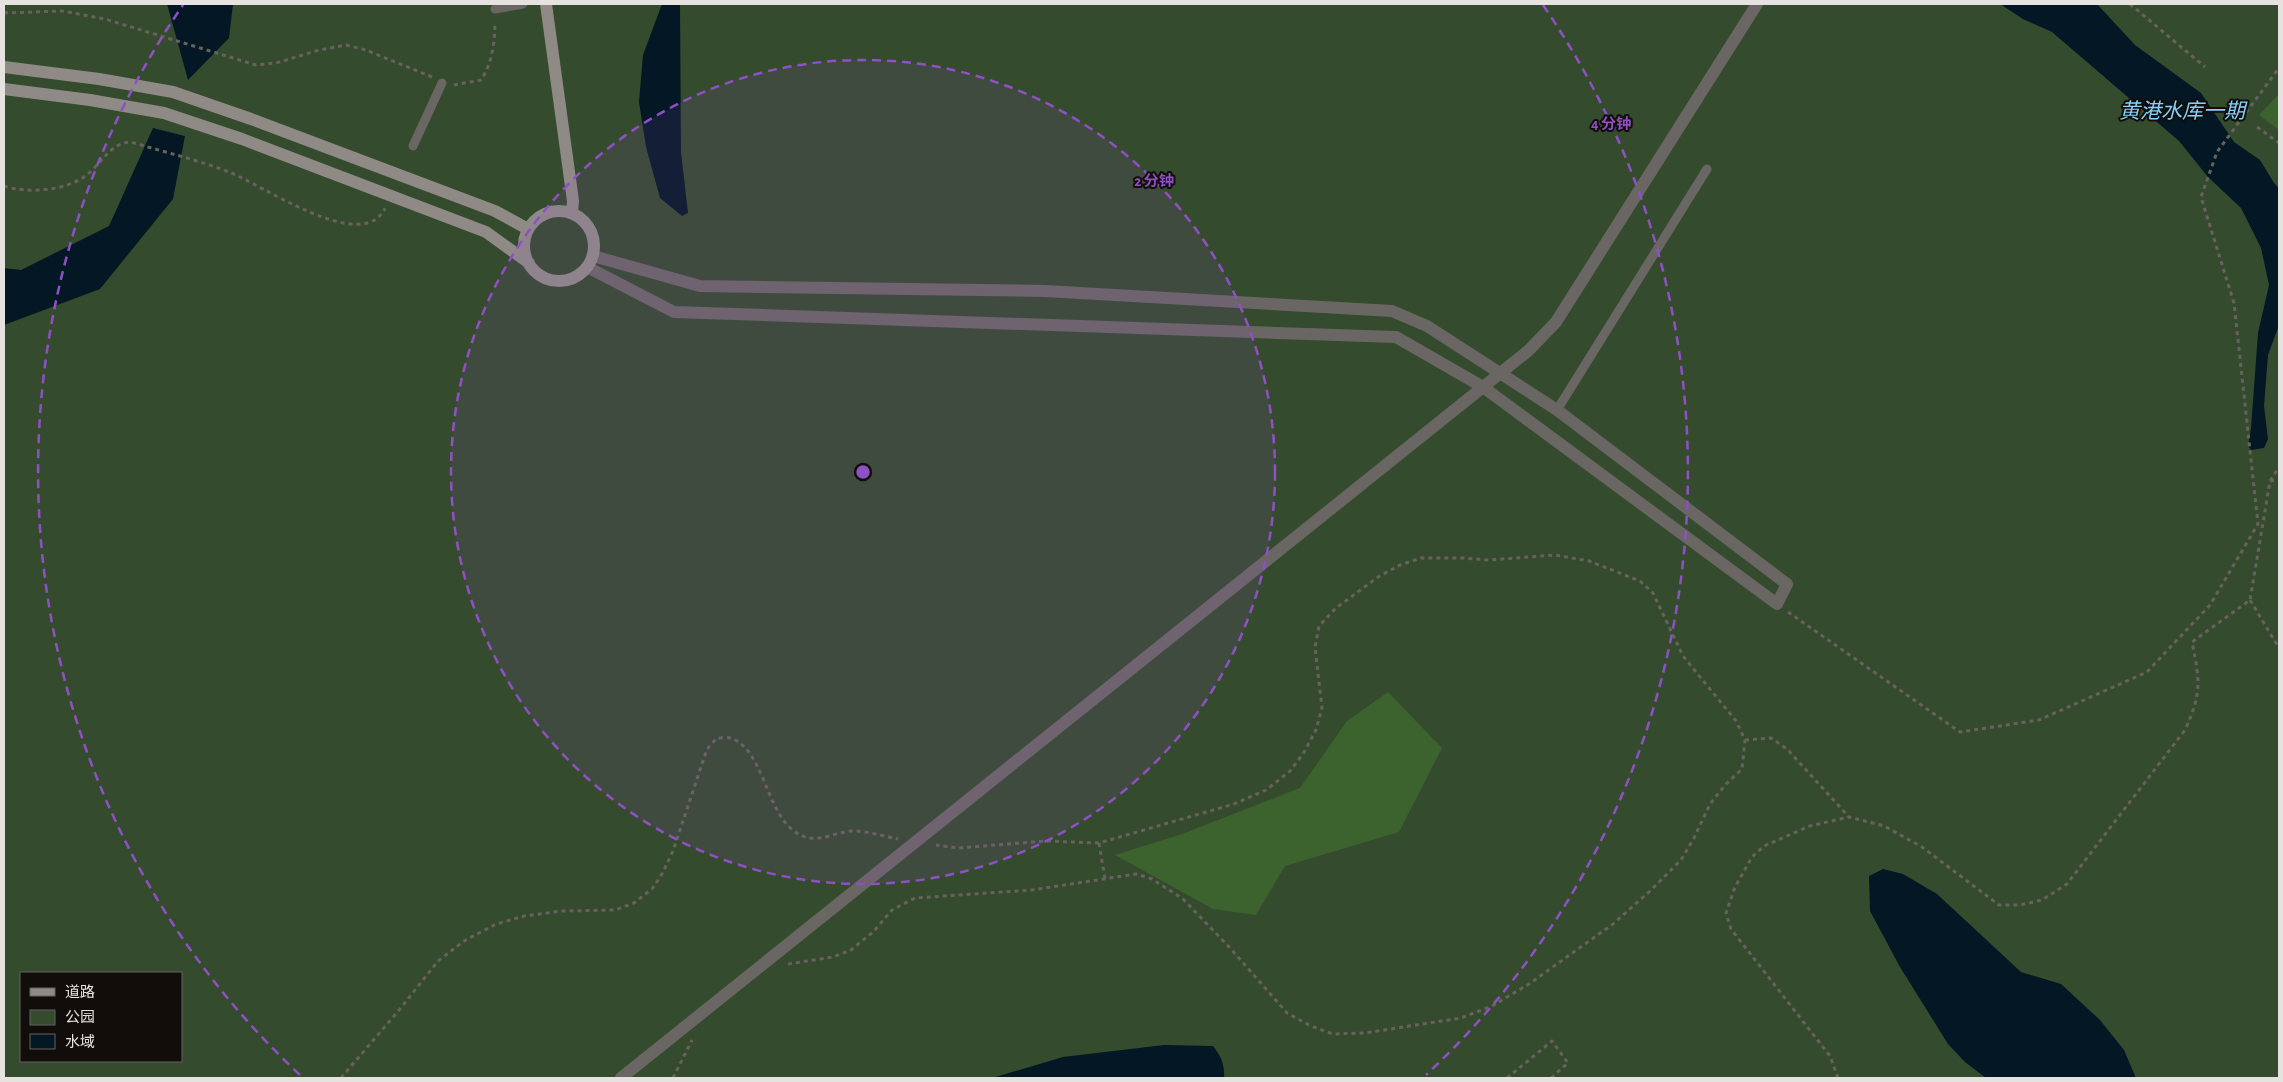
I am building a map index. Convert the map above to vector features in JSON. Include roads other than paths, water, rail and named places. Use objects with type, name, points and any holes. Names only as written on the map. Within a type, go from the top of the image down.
[{"type":"street","points":[[546,4],[573,201],[572,213]]},
{"type":"street","points":[[621,1078],[1528,351],[1556,322],[1757,4]]},
{"type":"street","points":[[4,67],[99,79],[173,92],[251,118],[495,211],[528,229]]},
{"type":"street","points":[[4,89],[90,100],[164,113],[242,139],[486,232],[528,263],[536,272],[546,278],[557,281],[574,277],[590,261],[594,241],[589,226],[572,213],[552,211],[534,221],[528,229],[524,240],[524,252],[528,263]]},
{"type":"street","points":[[590,261],[700,286],[1045,291],[1392,312],[1427,326],[1557,410],[1788,584],[1777,604],[1483,387],[1396,337],[674,312],[590,261]]},
{"type":"lane","points":[[495,9],[524,4]]},
{"type":"lane","points":[[413,146],[442,83]]},
{"type":"lane","points":[[1557,410],[1707,169]]},
{"type":"water","points":[[167,4],[233,4],[229,38],[188,80]]},
{"type":"water","points":[[662,4],[680,4],[681,152],[688,213],[682,216],[660,198],[646,147],[639,102],[643,55]]},
{"type":"water","name":"黄港水库一期","points":[[2000,4],[2097,4],[2135,45],[2201,93],[2234,142],[2260,160],[2279,188],[2279,325],[2268,355],[2264,406],[2268,439],[2264,448],[2251,450],[2248,446],[2258,333],[2269,285],[2261,248],[2241,208],[2208,177],[2179,141],[2052,32],[2023,19]]},
{"type":"water","points":[[153,128],[185,136],[173,199],[100,289],[4,325],[4,268],[21,270],[109,226]]},
{"type":"water","points":[[1883,869],[1903,874],[1937,894],[2021,972],[2061,984],[2100,1020],[2124,1050],[2136,1078],[1986,1078],[1965,1062],[1948,1044],[1900,967],[1870,911],[1869,876]]},
{"type":"water","points":[[1164,1045],[1213,1046],[1222,1061],[1224,1078],[992,1078],[1063,1057]]}]
